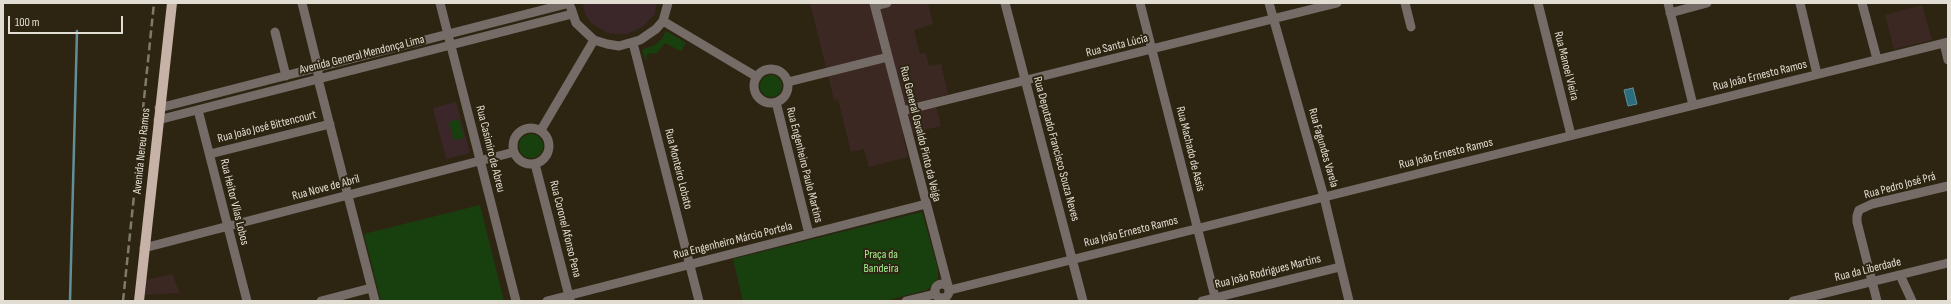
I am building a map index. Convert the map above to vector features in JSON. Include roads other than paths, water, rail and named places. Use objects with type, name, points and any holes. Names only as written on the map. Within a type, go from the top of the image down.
[{"type":"main road","name":"Avenida Nereu Ramos","points":[[139,301],[159,108],[172,3]]},
{"type":"street","points":[[302,3],[318,68],[318,79],[374,301]]},
{"type":"street","name":"Rua Casimiro de Abreu","points":[[440,3],[516,301]]},
{"type":"street","name":"Avenida General Mendonça Lima","points":[[159,108],[570,3]]},
{"type":"street","points":[[570,3],[572,14],[576,23],[594,40],[619,46],[633,43],[648,36],[663,21],[668,3]]},
{"type":"street","points":[[875,5],[887,3]]},
{"type":"street","name":"Rua Deputado Francisco Souza Neves","points":[[1005,3],[1083,301]]},
{"type":"street","name":"Rua Machado de Assis","points":[[1140,3],[1216,299]]},
{"type":"street","name":"Rua Fagundes Varela","points":[[1269,3],[1324,198],[1349,301]]},
{"type":"street","name":"Rua Santa Lúcia","points":[[902,111],[1337,3]]},
{"type":"street","points":[[1405,3],[1411,27]]},
{"type":"street","name":"Rua Manoel Vieira","points":[[1538,3],[1571,135]]},
{"type":"street","points":[[1668,3],[1693,105]]},
{"type":"street","points":[[1670,13],[1707,3]]},
{"type":"street","points":[[1800,3],[1817,74]]},
{"type":"street","points":[[1862,3],[1877,59]]},
{"type":"street","name":"Rua General Osvaldo Pinto da Veiga","points":[[875,5],[949,293]]},
{"type":"street","name":"Avenida General Mendonça Lima","points":[[158,120],[572,14]]},
{"type":"street","points":[[663,21],[757,77]]},
{"type":"street","points":[[275,32],[286,76]]},
{"type":"street","points":[[540,130],[594,40]]},
{"type":"street","name":"Rua Monteiro Lobato","points":[[633,43],[699,301]]},
{"type":"street","points":[[1946,43],[1948,60]]},
{"type":"street","name":"Rua João Ernesto Ramos","points":[[949,293],[1072,259],[1324,198],[1571,135],[1946,43]]},
{"type":"street","points":[[788,82],[888,57]]},
{"type":"street","points":[[774,69],[783,74],[788,82],[786,95],[776,102],[766,102],[758,96],[754,87],[757,77],[764,70],[774,69]]},
{"type":"street","name":"Rua Engenheiro Paulo Martins","points":[[776,102],[809,234]]},
{"type":"street","name":"Rua Heitor Vilas Lobos","points":[[198,110],[247,301]]},
{"type":"street","name":"Rua João José Bittencourt","points":[[210,154],[330,124]]},
{"type":"street","points":[[532,127],[540,130],[547,136],[550,148],[544,158],[535,164],[524,162],[516,156],[514,152],[514,140],[521,131],[532,127]]},
{"type":"street","name":"Rua Nove de Abril","points":[[144,248],[514,152]]},
{"type":"street","name":"Rua Coronel Afonso Pena","points":[[535,164],[570,298]]},
{"type":"street","name":"Rua Pedro José Prá","points":[[1872,282],[1856,216],[1860,210],[1872,204],[1948,186]]},
{"type":"street","name":"Rua Engenheiro Márcio Portela","points":[[547,301],[570,298],[690,264],[926,204]]},
{"type":"street","name":"Rua da Liberdade","points":[[1793,301],[1948,263]]},
{"type":"street","name":"Rua João Rodrigues Martins","points":[[1202,301],[1216,299],[1340,267]]},
{"type":"street","points":[[936,294],[943,271]]},
{"type":"street","points":[[1900,274],[1912,301]]},
{"type":"street","points":[[1872,282],[1877,301]]},
{"type":"street","points":[[906,301],[936,294],[944,298],[949,293],[941,284],[936,294]]},
{"type":"street","points":[[321,301],[371,288]]},
{"type":"water","points":[[1633,88],[1637,104],[1628,106],[1624,90]]},
{"type":"waterway","points":[[70,301],[77,31]]},
{"type":"railway","points":[[123,301],[154,3]]},
{"type":"park label","name":"Praça da Bandeira","points":[[881,262]]}]
